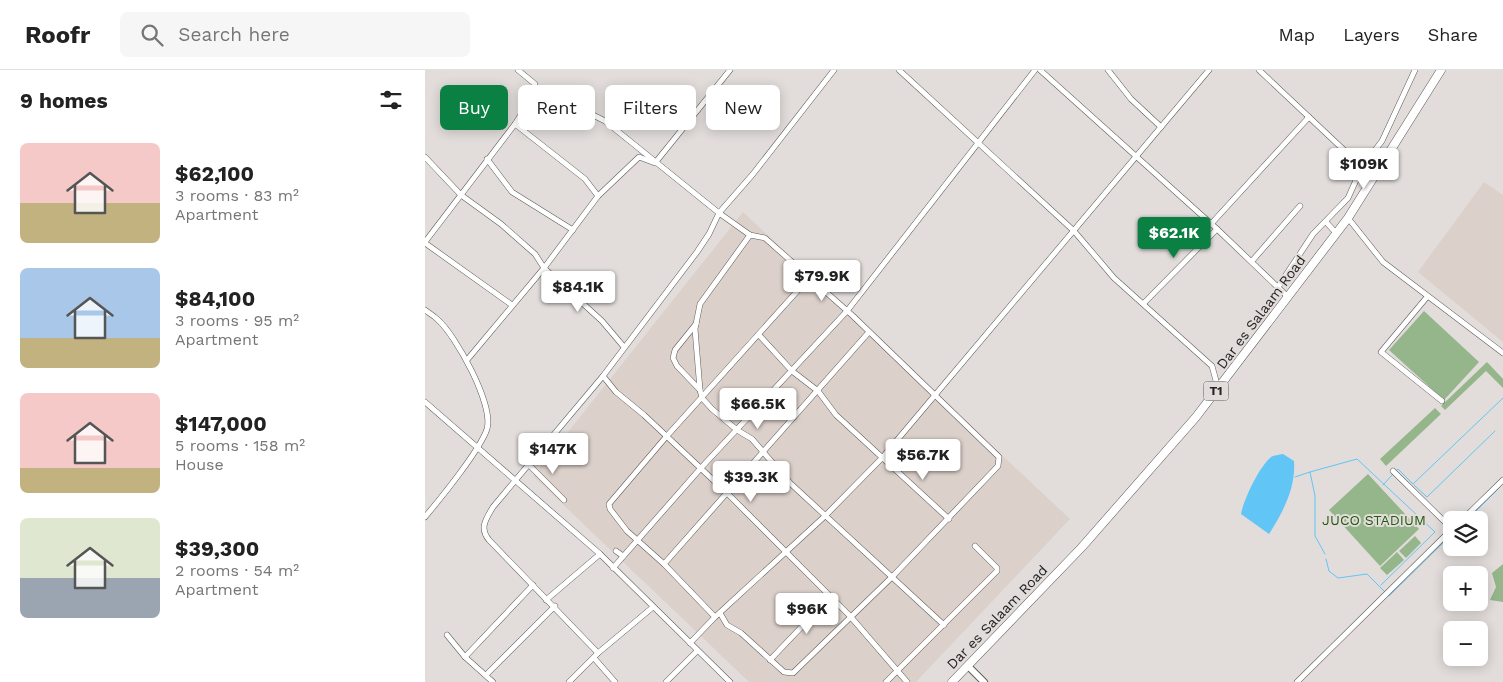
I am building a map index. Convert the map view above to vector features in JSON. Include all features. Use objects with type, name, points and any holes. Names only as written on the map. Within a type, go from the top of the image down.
[{"type":"highway","name":"Dar es Salaam Road","points":[[952,682],[1120,505],[1218,388],[1348,218],[1441,70]]},
{"type":"street","points":[[518,70],[535,85]]},
{"type":"street","points":[[655,163],[730,70]]},
{"type":"street","points":[[598,653],[555,606],[546,600],[489,540],[483,531],[487,516],[528,464],[603,376],[705,240],[719,213],[753,174],[834,70]]},
{"type":"street","points":[[899,70],[1074,231],[1114,278],[1212,366],[1218,388]]},
{"type":"street","points":[[613,568],[699,469],[847,311],[1035,70]]},
{"type":"street","points":[[1040,70],[1217,229],[1289,297]]},
{"type":"street","points":[[1108,70],[1131,99],[1161,127]]},
{"type":"street","points":[[690,643],[715,617],[787,554],[882,458],[1209,70]]},
{"type":"street","points":[[1259,70],[1362,167]]},
{"type":"street","points":[[1278,287],[1313,234],[1347,198],[1362,167],[1382,141],[1415,70]]},
{"type":"street","points":[[595,116],[719,213],[750,235],[765,238],[847,311],[994,450],[999,461],[998,466],[949,520],[793,673],[784,672],[741,632],[727,625],[720,613]]},
{"type":"street","points":[[1211,224],[1309,118]]},
{"type":"street","points":[[512,305],[425,243],[518,119]]},
{"type":"street","points":[[515,124],[585,179],[598,196]]},
{"type":"street","points":[[425,157],[461,195],[501,224],[535,254],[544,268],[602,321],[624,347]]},
{"type":"street","points":[[467,360],[544,268],[598,196],[639,157],[655,163]]},
{"type":"street","points":[[487,159],[512,192],[573,230]]},
{"type":"street","points":[[1252,261],[1300,206]]},
{"type":"street","points":[[1348,218],[1375,255],[1427,297],[1503,353]]},
{"type":"street","points":[[1326,222],[1336,232]]},
{"type":"street","points":[[1144,304],[1217,229]]},
{"type":"street","points":[[750,235],[702,300],[696,324],[702,398],[737,430],[752,439],[764,450],[790,483],[944,625]]},
{"type":"street","points":[[715,617],[664,564],[627,531],[610,509],[609,504],[666,437],[810,278]]},
{"type":"street","points":[[1427,297],[1381,352],[1442,401]]},
{"type":"street","points":[[425,310],[438,319],[467,360],[482,395],[487,420],[487,429],[478,446],[425,517]]},
{"type":"street","points":[[696,324],[675,350],[673,358],[677,366],[700,390]]},
{"type":"street","points":[[664,564],[869,332]]},
{"type":"street","points":[[759,335],[792,371],[818,391],[836,415],[949,520]]},
{"type":"street","points":[[603,376],[616,392],[644,415],[699,469],[727,493],[850,616],[907,682]]},
{"type":"street","points":[[425,402],[516,479],[600,554],[730,682]]},
{"type":"street","points":[[528,464],[564,500]]},
{"type":"street","points":[[1393,472],[1443,521]]},
{"type":"street","points":[[1471,511],[1503,480]]},
{"type":"street","points":[[1297,682],[1443,537]]},
{"type":"street","points":[[885,682],[998,570],[975,546]]},
{"type":"street","points":[[616,551],[623,556]]},
{"type":"street","points":[[546,600],[600,554]]},
{"type":"street","points":[[465,657],[533,586]]},
{"type":"street","points":[[770,660],[830,597]]},
{"type":"street","points":[[486,675],[555,606]]},
{"type":"street","points":[[569,682],[598,653],[653,607]]},
{"type":"street","points":[[447,635],[465,657],[493,682]]},
{"type":"street","points":[[666,682],[697,651]]},
{"type":"street","points":[[594,658],[615,682]]},
{"type":"street","points":[[968,666],[984,682]]},
{"type":"shaded area","points":[[1484,182],[1503,195],[1503,342],[1418,272]]},
{"type":"shaded area","points":[[743,212],[1070,519],[916,682],[749,682],[533,476]]},
{"type":"green space","points":[[1424,311],[1479,362],[1444,400],[1389,350]]},
{"type":"green space","points":[[1487,362],[1503,379],[1503,388],[1486,371],[1445,410],[1441,406]]},
{"type":"green space","points":[[1435,408],[1441,414],[1386,466],[1380,459]]},
{"type":"green space","name":"JUCO STADIUM","points":[[1368,474],[1419,529],[1380,566],[1329,510]]},
{"type":"green space","points":[[1415,536],[1421,543],[1406,558],[1399,551]]},
{"type":"green space","points":[[1397,552],[1404,560],[1387,575],[1380,568]]},
{"type":"green space","points":[[1503,564],[1503,602],[1490,600],[1496,587],[1492,573]]},
{"type":"water","points":[[1283,454],[1294,461],[1293,481],[1284,508],[1269,534],[1241,514],[1257,475],[1266,462],[1275,455]]},
{"type":"waterway","points":[[1396,471],[1398,469],[1413,484],[1503,398]]},
{"type":"waterway","points":[[1414,485],[1427,497],[1495,431]]},
{"type":"waterway","points":[[1310,472],[1357,459],[1435,532],[1381,585]]},
{"type":"waterway","points":[[1295,477],[1310,472],[1315,496],[1315,536],[1325,554]]},
{"type":"waterway","points":[[1383,485],[1393,474]]},
{"type":"waterway","points":[[1476,511],[1500,487]]},
{"type":"waterway","points":[[1389,596],[1443,543]]},
{"type":"waterway","points":[[1326,559],[1329,571],[1338,578],[1367,574],[1385,592]]}]
